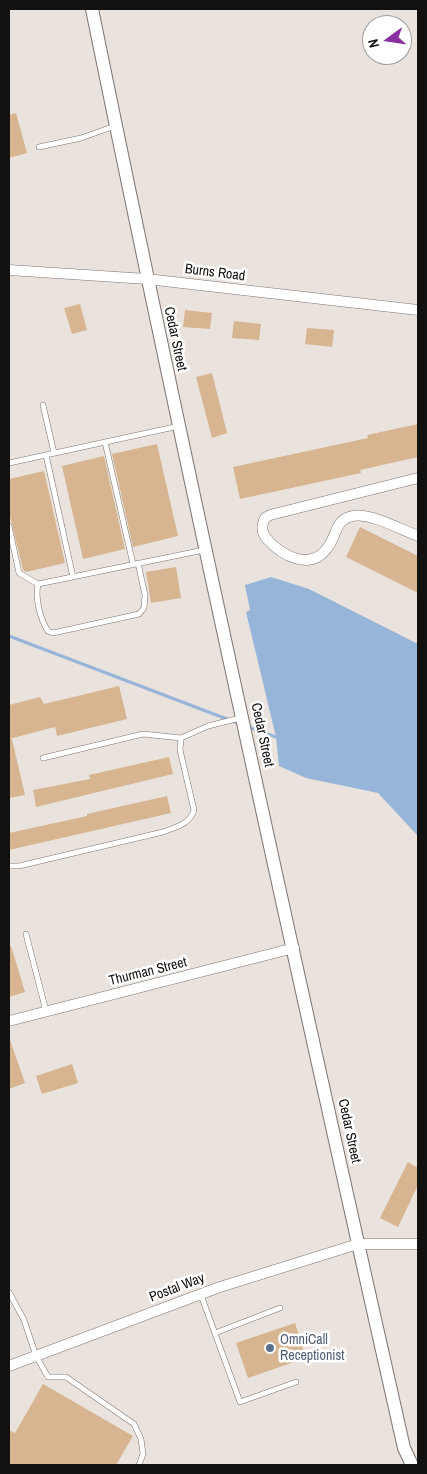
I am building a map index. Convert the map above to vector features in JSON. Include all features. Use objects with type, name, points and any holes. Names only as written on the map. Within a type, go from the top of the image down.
[{"type":"street","name":"Cedar Street","points":[[92,9],[147,279],[358,1244],[404,1448],[412,1465]]},
{"type":"street","name":"Burns Road","points":[[9,270],[147,279],[418,310]]},
{"type":"street","points":[[418,478],[270,515],[265,518],[262,529],[265,536],[276,549],[288,557],[301,560],[312,559],[322,554],[328,547],[338,525],[354,515],[367,516],[418,536]]},
{"type":"street","name":"Thurman Street","points":[[9,1021],[294,948]]},
{"type":"street","name":"Postal Way","points":[[9,1366],[201,1294],[358,1244],[418,1244]]},
{"type":"lane","points":[[39,147],[81,138],[116,126]]},
{"type":"lane","points":[[43,405],[54,453]]},
{"type":"lane","points":[[9,463],[179,426]]},
{"type":"lane","points":[[38,584],[36,591],[43,624],[48,631],[53,632],[139,614],[144,608],[145,595],[105,442]]},
{"type":"lane","points":[[46,455],[73,577]]},
{"type":"lane","points":[[9,526],[19,572],[38,584],[206,549]]},
{"type":"lane","points":[[43,758],[143,734],[181,738],[208,726],[243,718]]},
{"type":"lane","points":[[9,866],[18,866],[163,832],[182,825],[192,818],[194,810],[180,750],[181,738]]},
{"type":"lane","points":[[26,934],[46,1010]]},
{"type":"lane","points":[[9,1292],[24,1320],[36,1356],[48,1377],[66,1377],[134,1424],[141,1439],[142,1454],[139,1465]]},
{"type":"lane","points":[[201,1294],[240,1402],[296,1382]]},
{"type":"lane","points":[[215,1333],[280,1308]]},
{"type":"water","points":[[271,577],[309,589],[418,644],[418,836],[378,793],[306,778],[279,766],[276,737],[246,612],[250,610],[245,585]]},
{"type":"building","points":[[16,113],[27,153],[9,158],[9,115]]},
{"type":"building","points":[[80,304],[87,330],[72,334],[64,308]]},
{"type":"building","points":[[185,310],[212,313],[210,329],[183,327]]},
{"type":"building","points":[[234,321],[261,324],[259,340],[232,338]]},
{"type":"building","points":[[307,328],[334,330],[332,347],[305,344]]},
{"type":"building","points":[[212,373],[227,433],[212,438],[196,377]]},
{"type":"building","points":[[418,424],[418,457],[360,470],[361,473],[240,499],[233,467],[368,438],[367,435]]},
{"type":"building","points":[[157,444],[178,536],[133,547],[112,454]]},
{"type":"building","points":[[104,456],[125,549],[83,559],[62,466]]},
{"type":"building","points":[[44,471],[65,563],[26,572],[23,570],[9,512],[9,479]]},
{"type":"building","points":[[360,527],[418,556],[418,593],[346,557]]},
{"type":"building","points":[[176,567],[181,598],[151,603],[146,572]]},
{"type":"building","points":[[119,686],[127,719],[57,736],[55,727],[9,739],[9,705],[40,697],[44,704]]},
{"type":"building","points":[[9,739],[12,739],[25,795],[9,798]]},
{"type":"building","points":[[169,757],[173,774],[36,807],[33,790],[90,779],[89,775]]},
{"type":"building","points":[[167,796],[171,813],[9,850],[9,833]]},
{"type":"building","points":[[9,946],[11,946],[25,992],[9,997]]},
{"type":"building","points":[[9,1041],[25,1083],[9,1089]]},
{"type":"building","points":[[72,1064],[78,1083],[42,1094],[36,1076]]},
{"type":"building","points":[[408,1162],[418,1168],[418,1185],[398,1227],[380,1218]]},
{"type":"building","points":[[295,1323],[306,1358],[248,1378],[236,1343]]},
{"type":"building","points":[[43,1384],[133,1436],[116,1465],[9,1465],[9,1430],[15,1433]]},
{"type":"waterway","points":[[9,636],[240,724]]},
{"type":"waterway","points":[[248,727],[276,737]]},
{"type":"place","name":"OmniCall Receptionist","points":[[270,1348]]}]
